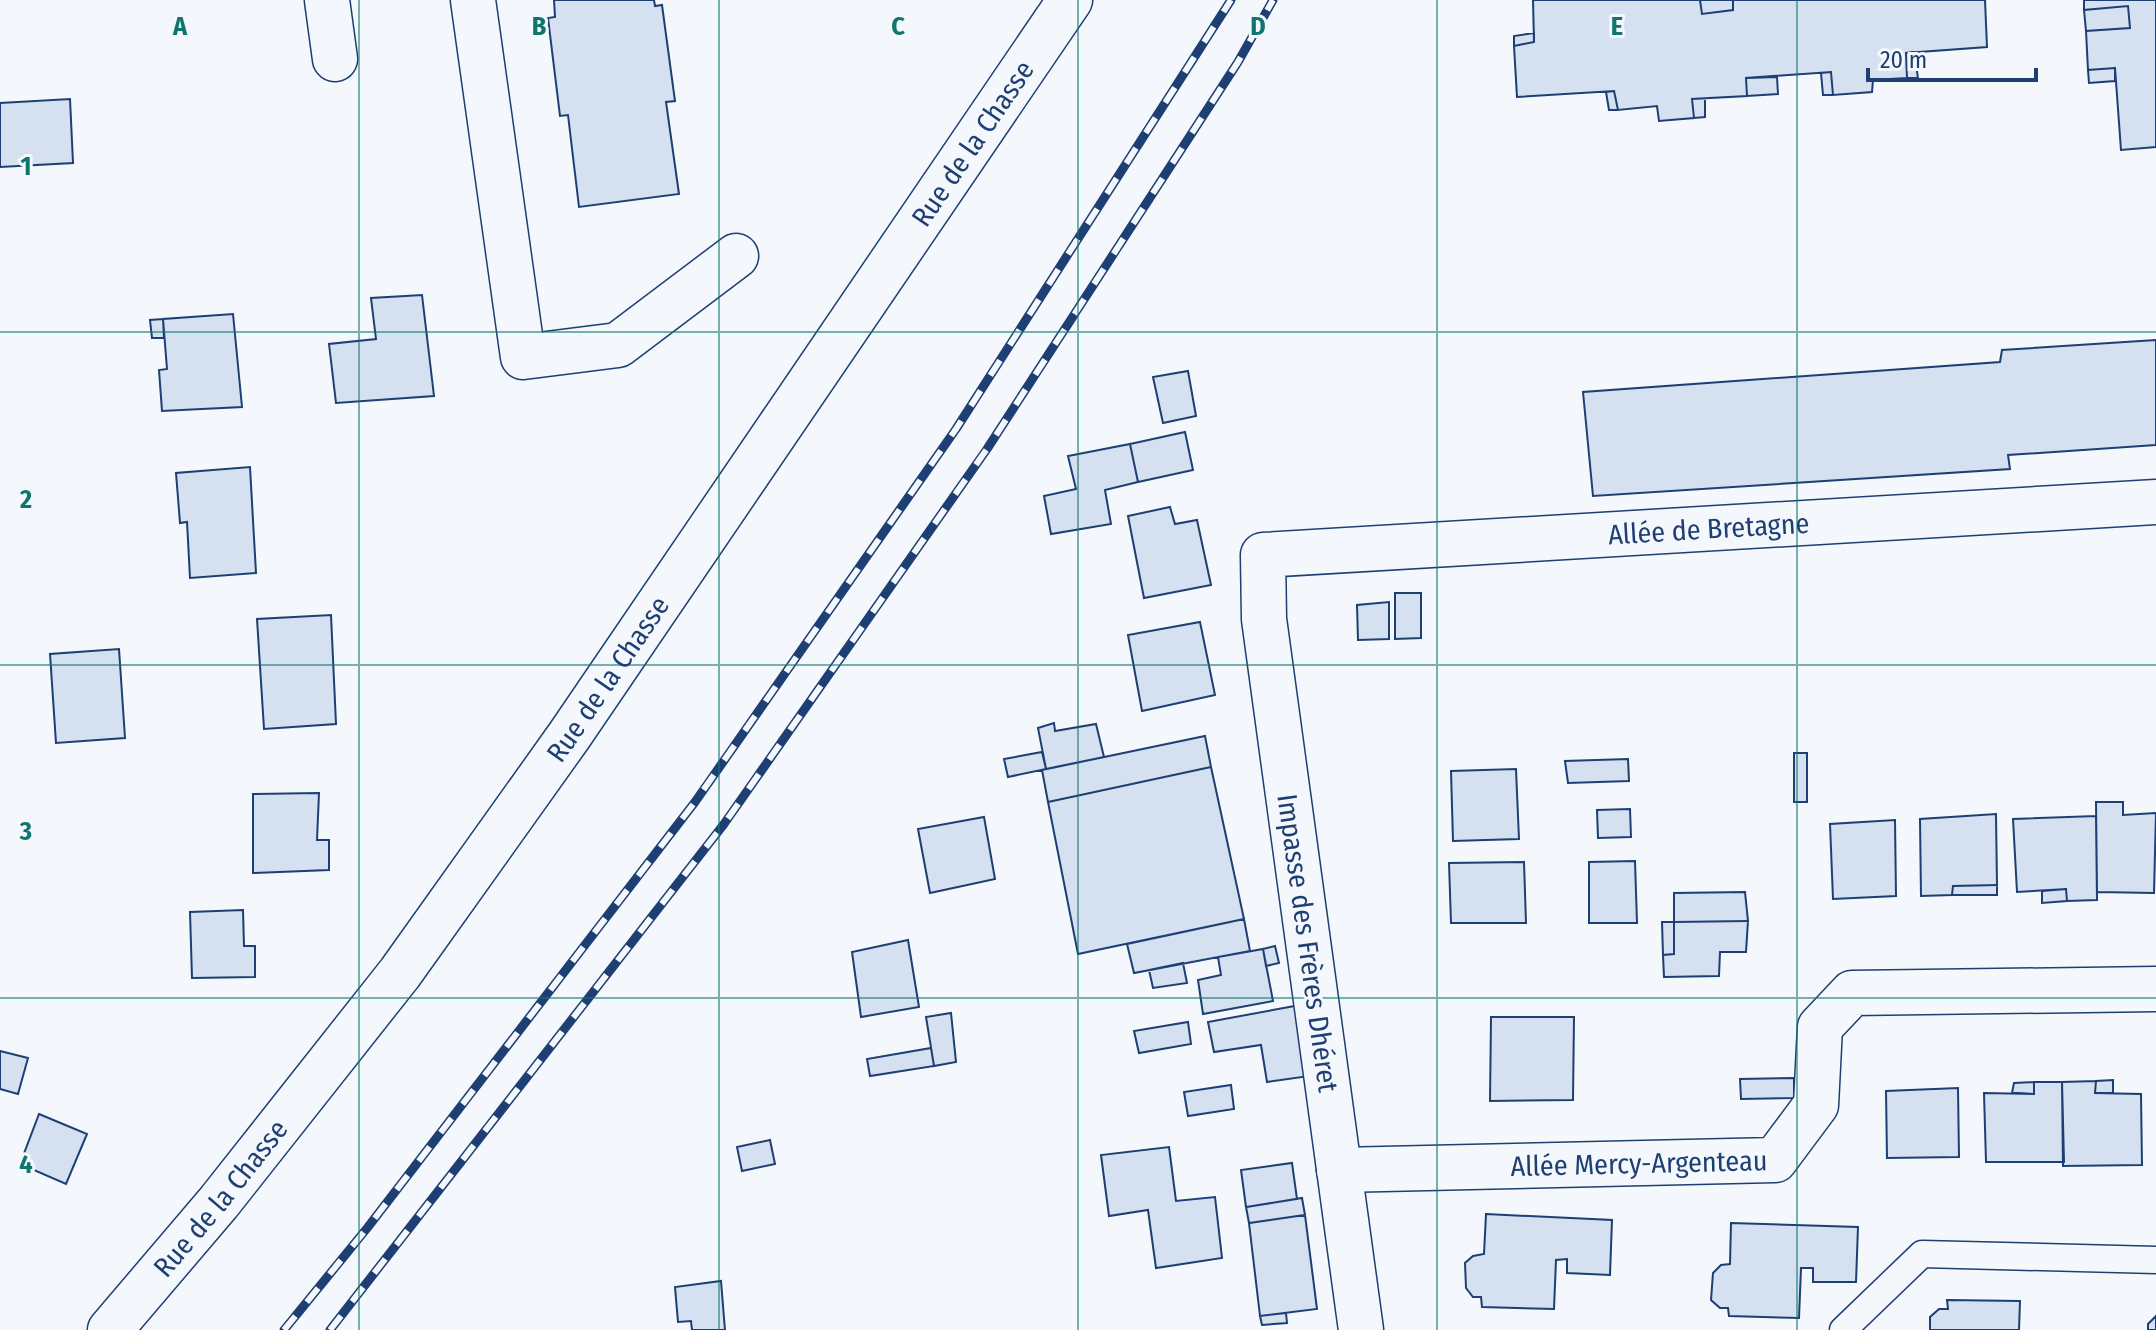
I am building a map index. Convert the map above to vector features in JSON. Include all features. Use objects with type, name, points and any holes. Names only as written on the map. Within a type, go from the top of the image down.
[{"type":"street","points":[[327,0],[335,59]]},
{"type":"street","points":[[473,0],[523,357],[618,345],[736,256]]},
{"type":"street","name":"Rue de la Chasse","points":[[110,1330],[219,1202],[400,973],[578,723],[1070,0]]},
{"type":"street","name":"Allée de Bretagne","points":[[1263,555],[2156,502]]},
{"type":"street","name":"Impasse des Frères Dhéret","points":[[1263,555],[1264,619],[1361,1330]]},
{"type":"street","name":"Allée Mercy-Argenteau","points":[[1339,1170],[1775,1160],[1816,1105],[1820,1027],[1852,993],[2156,989]]},
{"type":"lane","points":[[1843,1330],[1922,1254],[2156,1260]]},
{"type":"building","points":[[554,0],[654,0],[655,6],[662,5],[675,101],[666,102],[679,194],[579,207],[568,115],[560,116],[548,18],[555,17]]},
{"type":"building","points":[[1533,0],[1700,0],[1702,14],[1733,10],[1733,0],[1985,0],[1987,47],[1906,53],[1907,78],[1873,80],[1872,92],[1833,95],[1831,72],[1746,78],[1747,96],[1692,99],[1694,118],[1659,121],[1657,106],[1618,110],[1614,91],[1517,97],[1514,46],[1534,42]]},
{"type":"building","points":[[1700,0],[1733,0],[1733,10],[1702,14]]},
{"type":"building","points":[[2084,0],[2156,0],[2156,147],[2121,150],[2115,68],[2088,70],[2086,31],[2130,28],[2128,6],[2084,10]]},
{"type":"building","points":[[2128,6],[2130,28],[2086,31],[2084,10]]},
{"type":"building","points":[[1534,33],[1534,42],[1514,46],[1514,36]]},
{"type":"building","points":[[1914,52],[1918,78],[1907,78],[1906,53]]},
{"type":"building","points":[[2115,68],[2115,81],[2089,83],[2088,70]]},
{"type":"building","points":[[1831,72],[1833,95],[1823,95],[1821,73]]},
{"type":"building","points":[[1777,77],[1778,94],[1747,96],[1746,78]]},
{"type":"building","points":[[1614,91],[1618,110],[1609,110],[1606,92]]},
{"type":"building","points":[[70,99],[73,163],[0,167],[0,103]]},
{"type":"building","points":[[1692,99],[1705,99],[1705,117],[1694,118]]},
{"type":"building","points":[[422,295],[434,396],[336,403],[329,344],[376,339],[371,298]]},
{"type":"building","points":[[233,314],[242,407],[162,411],[159,370],[167,369],[163,319]]},
{"type":"building","points":[[163,319],[164,338],[152,338],[150,320]]},
{"type":"building","points":[[2156,340],[2156,445],[2008,455],[2010,469],[1593,496],[1583,392],[2000,362],[2002,350]]},
{"type":"building","points":[[1188,371],[1196,416],[1163,423],[1153,377]]},
{"type":"building","points":[[1185,432],[1193,470],[1138,482],[1130,444]]},
{"type":"building","points":[[1130,444],[1138,482],[1105,490],[1111,524],[1051,534],[1044,496],[1076,489],[1068,456]]},
{"type":"building","points":[[250,467],[256,573],[190,578],[187,522],[180,523],[176,473]]},
{"type":"building","points":[[1170,507],[1175,524],[1197,520],[1211,585],[1144,598],[1128,516]]},
{"type":"building","points":[[1395,593],[1421,593],[1421,638],[1395,639]]},
{"type":"building","points":[[1389,602],[1389,639],[1358,640],[1357,605]]},
{"type":"building","points":[[331,615],[336,724],[264,729],[257,619]]},
{"type":"building","points":[[1200,622],[1215,695],[1142,711],[1128,635]]},
{"type":"building","points":[[119,649],[125,738],[56,743],[50,654]]},
{"type":"building","points":[[1054,723],[1055,731],[1096,724],[1104,757],[1046,769],[1038,728]]},
{"type":"building","points":[[1205,736],[1211,767],[1048,802],[1042,770]]},
{"type":"building","points":[[1042,752],[1046,769],[1008,777],[1004,759]]},
{"type":"building","points":[[1794,753],[1807,753],[1807,802],[1794,802]]},
{"type":"building","points":[[1628,759],[1629,781],[1568,783],[1565,761]]},
{"type":"building","points":[[1211,767],[1244,919],[1078,954],[1048,802]]},
{"type":"building","points":[[1516,769],[1519,839],[1453,841],[1451,771]]},
{"type":"building","points":[[319,793],[317,840],[329,840],[329,870],[253,873],[253,794]]},
{"type":"building","points":[[2096,802],[2123,802],[2123,815],[2156,813],[2154,893],[2097,892]]},
{"type":"building","points":[[1630,809],[1631,837],[1598,838],[1597,810]]},
{"type":"building","points":[[1996,814],[1997,885],[1953,886],[1952,895],[1921,896],[1920,819]]},
{"type":"building","points":[[2096,816],[2097,900],[2067,901],[2066,889],[2017,892],[2013,819]]},
{"type":"building","points":[[984,817],[995,879],[930,893],[918,829]]},
{"type":"building","points":[[1895,820],[1896,896],[1833,899],[1830,824]]},
{"type":"building","points":[[1635,861],[1637,923],[1589,923],[1589,862]]},
{"type":"building","points":[[1524,862],[1526,923],[1451,923],[1449,863]]},
{"type":"building","points":[[1997,885],[1997,895],[1952,895],[1953,886]]},
{"type":"building","points":[[2066,889],[2067,901],[2042,903],[2042,891]]},
{"type":"building","points":[[1745,892],[1748,921],[1674,922],[1674,893]]},
{"type":"building","points":[[243,910],[244,946],[255,946],[255,977],[192,978],[190,912]]},
{"type":"building","points":[[1244,919],[1250,951],[1134,973],[1127,944]]},
{"type":"building","points":[[1748,921],[1746,952],[1720,952],[1719,976],[1664,977],[1663,955],[1674,954],[1674,922]]},
{"type":"building","points":[[1662,922],[1674,922],[1674,954],[1663,955]]},
{"type":"building","points":[[908,940],[919,1007],[861,1017],[852,952]]},
{"type":"building","points":[[1275,946],[1279,963],[1266,966],[1263,949]]},
{"type":"building","points":[[1263,949],[1273,1001],[1203,1014],[1198,980],[1221,975],[1218,957]]},
{"type":"building","points":[[1183,963],[1187,983],[1153,988],[1149,970]]},
{"type":"building","points":[[1311,1003],[1324,1074],[1267,1082],[1261,1045],[1214,1052],[1208,1022]]},
{"type":"building","points":[[951,1013],[956,1062],[934,1066],[926,1017]]},
{"type":"building","points":[[1491,1017],[1574,1017],[1573,1100],[1490,1101]]},
{"type":"building","points":[[1188,1022],[1191,1044],[1139,1053],[1134,1031]]},
{"type":"building","points":[[931,1048],[934,1066],[870,1076],[867,1059]]},
{"type":"building","points":[[0,1051],[28,1058],[18,1094],[0,1089]]},
{"type":"building","points":[[1794,1078],[1794,1098],[1741,1099],[1740,1079]]},
{"type":"building","points":[[2113,1080],[2113,1093],[2095,1093],[2096,1081]]},
{"type":"building","points":[[2096,1081],[2095,1093],[2141,1094],[2142,1165],[2063,1166],[2062,1082]]},
{"type":"building","points":[[2034,1082],[2062,1082],[2064,1162],[1986,1162],[1984,1093],[2034,1094]]},
{"type":"building","points":[[2034,1082],[2034,1094],[2012,1093],[2014,1083]]},
{"type":"building","points":[[1231,1085],[1234,1109],[1188,1116],[1184,1092]]},
{"type":"building","points":[[1958,1088],[1959,1157],[1887,1158],[1886,1091]]},
{"type":"building","points":[[39,1114],[87,1134],[66,1184],[20,1164]]},
{"type":"building","points":[[770,1140],[775,1164],[742,1171],[737,1147]]},
{"type":"building","points":[[1169,1147],[1176,1201],[1215,1197],[1222,1258],[1156,1268],[1148,1210],[1109,1216],[1101,1155]]},
{"type":"building","points":[[1292,1163],[1297,1199],[1246,1207],[1241,1170]]},
{"type":"building","points":[[1302,1198],[1305,1215],[1249,1223],[1246,1207]]},
{"type":"building","points":[[1486,1214],[1612,1220],[1610,1275],[1567,1273],[1567,1259],[1556,1260],[1554,1309],[1482,1307],[1481,1297],[1473,1297],[1466,1288],[1465,1263],[1473,1256],[1484,1254]]},
{"type":"building","points":[[1305,1215],[1317,1309],[1260,1316],[1249,1223]]},
{"type":"building","points":[[1731,1223],[1858,1227],[1856,1282],[1813,1282],[1813,1268],[1801,1268],[1799,1318],[1729,1316],[1728,1308],[1720,1308],[1711,1300],[1713,1273],[1721,1265],[1730,1264]]},
{"type":"building","points":[[721,1281],[725,1330],[692,1330],[691,1321],[678,1322],[675,1287]]},
{"type":"building","points":[[1947,1300],[2020,1301],[2019,1330],[1930,1330],[1930,1317],[1939,1309],[1948,1309]]},
{"type":"building","points":[[1286,1313],[1287,1323],[1262,1325],[1260,1316]]},
{"type":"building","points":[[2156,1316],[2156,1330],[2148,1330],[2148,1324]]},
{"type":"railway","points":[[284,1330],[368,1227],[695,802],[956,429],[1231,0]]},
{"type":"railway","points":[[330,1330],[724,824],[987,449],[1238,62],[1273,0]]}]
